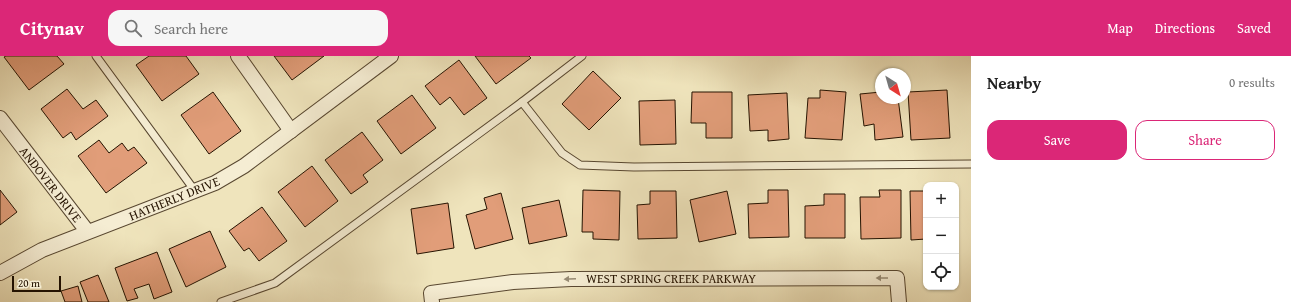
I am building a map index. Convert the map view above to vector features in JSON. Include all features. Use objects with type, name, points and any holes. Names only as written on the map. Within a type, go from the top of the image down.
[{"type":"street","points":[[238,56],[291,131]]},
{"type":"street","name":"HATHERLY DRIVE","points":[[0,273],[42,250],[87,231],[216,183],[244,166],[391,56]]},
{"type":"street","name":"ANDOVER DRIVE","points":[[0,118],[87,231]]},
{"type":"street","name":"WEST SPRING CREEK PARKWAY","points":[[432,302],[431,293],[513,282],[571,279],[897,278],[899,302]]},
{"type":"lane","points":[[96,56],[195,191]]},
{"type":"lane","points":[[221,302],[275,283],[522,102],[582,56]]},
{"type":"lane","points":[[522,102],[562,153],[580,165],[634,167],[971,164]]},
{"type":"building","points":[[57,56],[64,64],[29,90],[4,57]]},
{"type":"building","points":[[149,56],[186,56],[199,74],[162,101],[136,65]]},
{"type":"building","points":[[274,56],[324,56],[292,80]]},
{"type":"building","points":[[475,56],[529,56],[531,58],[496,84]]},
{"type":"building","points":[[459,60],[487,98],[464,115],[450,97],[440,105],[425,86]]},
{"type":"building","points":[[593,71],[621,98],[589,130],[562,104]]},
{"type":"building","points":[[67,89],[83,109],[96,100],[108,116],[76,140],[71,132],[63,138],[41,109]]},
{"type":"building","points":[[820,90],[846,92],[842,140],[805,138],[808,98],[820,98]]},
{"type":"building","points":[[947,90],[950,138],[911,140],[909,104],[911,104],[911,92]]},
{"type":"building","points":[[213,92],[241,131],[209,154],[181,115]]},
{"type":"building","points":[[692,92],[732,92],[732,138],[706,138],[706,123],[691,123]]},
{"type":"building","points":[[787,93],[789,139],[768,141],[768,130],[750,131],[748,95]]},
{"type":"building","points":[[875,93],[875,104],[899,104],[903,137],[875,140],[874,124],[864,126],[860,94]]},
{"type":"building","points":[[412,95],[436,128],[401,154],[377,121]]},
{"type":"building","points":[[675,100],[676,144],[640,145],[639,101]]},
{"type":"building","points":[[362,132],[383,160],[363,175],[368,182],[351,194],[325,160]]},
{"type":"building","points":[[99,140],[109,153],[122,143],[128,151],[134,147],[147,163],[106,193],[78,156]]},
{"type":"building","points":[[312,166],[338,201],[305,227],[278,192]]},
{"type":"building","points":[[0,190],[17,212],[0,225]]},
{"type":"building","points":[[583,190],[620,191],[619,240],[593,239],[593,232],[582,232]]},
{"type":"building","points":[[768,190],[788,190],[789,237],[749,238],[748,204],[768,203]]},
{"type":"building","points":[[879,190],[901,190],[901,238],[861,239],[860,197],[880,197]]},
{"type":"building","points":[[650,191],[676,191],[677,238],[638,239],[637,205],[650,204]]},
{"type":"building","points":[[727,191],[736,234],[699,242],[690,200]]},
{"type":"building","points":[[910,191],[923,191],[923,239],[911,240]]},
{"type":"building","points":[[501,193],[513,239],[475,249],[466,215],[487,209],[484,198]]},
{"type":"building","points":[[824,194],[845,194],[845,238],[805,238],[805,206],[824,205]]},
{"type":"building","points":[[559,200],[567,236],[529,244],[522,208]]},
{"type":"building","points":[[448,203],[454,248],[417,254],[411,209]]},
{"type":"building","points":[[262,207],[287,241],[259,261],[249,248],[244,251],[229,231]]},
{"type":"building","points":[[210,231],[226,267],[186,287],[169,249]]},
{"type":"building","points":[[157,252],[172,292],[154,299],[149,284],[134,289],[138,298],[127,301],[115,268]]},
{"type":"building","points":[[98,275],[109,302],[88,302],[80,282]]},
{"type":"building","points":[[78,286],[82,302],[65,302],[61,291]]}]
